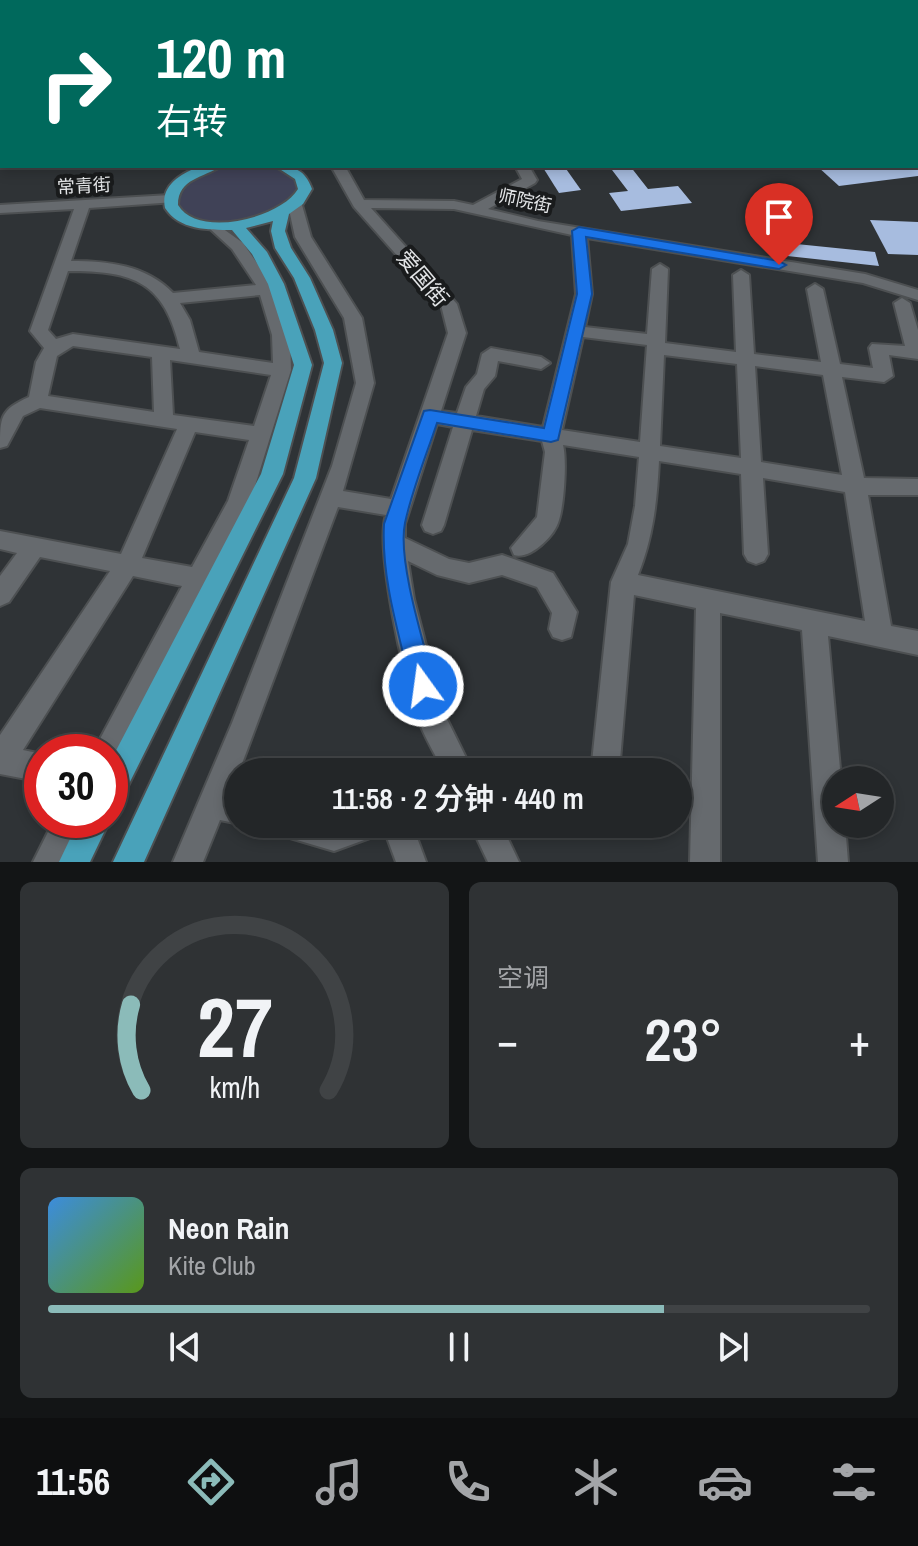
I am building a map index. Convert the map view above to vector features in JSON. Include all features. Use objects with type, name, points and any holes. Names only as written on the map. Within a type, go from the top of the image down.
[{"type":"main road","points":[[128,757],[272,474],[303,365],[276,284],[259,252],[226,227],[181,218],[172,209],[170,199],[184,180],[210,168]]},
{"type":"main road","points":[[128,862],[305,478],[333,363],[324,330],[302,278],[283,248],[278,231],[288,209],[303,194],[303,184],[298,175],[288,168]]},
{"type":"main road","points":[[226,227],[288,209]]},
{"type":"main road","points":[[74,862],[86,838]]},
{"type":"street","name":"爱国街","points":[[339,168],[359,204],[449,304],[457,333],[399,509],[394,543],[402,599],[430,715],[452,758]]},
{"type":"street","points":[[475,210],[530,180],[523,168]]},
{"type":"street","name":"常青街","points":[[0,209],[170,199]]},
{"type":"street","points":[[53,347],[39,331],[83,204]]},
{"type":"street","name":"师院街","points":[[359,204],[454,205],[579,231],[887,286],[910,299]]},
{"type":"street","points":[[242,758],[365,383],[353,318],[288,209]]},
{"type":"street","points":[[117,734],[239,502],[282,370],[281,335],[267,289],[226,227]]},
{"type":"street","points":[[522,548],[548,520],[555,452],[551,436],[584,294],[579,231]]},
{"type":"street","points":[[59,266],[123,268],[157,288],[177,311],[191,357]]},
{"type":"street","points":[[606,758],[623,582],[639,544],[646,506],[660,269]]},
{"type":"street","points":[[741,275],[756,554]]},
{"type":"street","points":[[887,286],[918,284]]},
{"type":"street","points":[[167,299],[267,289]]},
{"type":"street","points":[[815,289],[855,485],[880,635]]},
{"type":"street","points":[[576,331],[744,360],[884,376],[878,348],[916,354],[910,299]]},
{"type":"street","points":[[38,401],[49,350],[59,342],[73,340],[282,370]]},
{"type":"street","points":[[161,353],[164,422]]},
{"type":"street","points":[[433,525],[475,387],[486,376],[491,354],[541,363]]},
{"type":"street","points":[[0,441],[15,411],[38,401],[262,435]]},
{"type":"street","points":[[430,416],[855,485],[918,487]]},
{"type":"street","points":[[24,764],[0,759],[127,566],[188,426]]},
{"type":"street","points":[[330,497],[399,509]]},
{"type":"street","points":[[0,540],[200,579]]},
{"type":"street","points":[[394,543],[445,568],[469,573],[502,565],[545,580],[565,612],[562,629]]},
{"type":"street","points":[[0,595],[34,547]]},
{"type":"street","points":[[623,582],[918,643]]},
{"type":"street","points":[[705,862],[708,598]]},
{"type":"street","points":[[814,621],[833,862]]},
{"type":"street","points":[[188,862],[224,808]]},
{"type":"street","points":[[48,862],[61,838]]},
{"type":"street","points":[[402,838],[411,862]]},
{"type":"street","points":[[492,838],[504,862]]},
{"type":"shaded area","points":[[211,168],[284,168],[303,184],[295,205],[237,227],[181,218],[174,189]]},
{"type":"building","points":[[543,168],[565,168],[581,190],[559,193]]},
{"type":"building","points":[[611,168],[632,168],[648,189],[678,186],[692,203],[621,211],[609,193],[628,191]]},
{"type":"building","points":[[819,168],[918,168],[918,176],[839,186]]},
{"type":"building","points":[[870,220],[918,222],[918,255],[888,254]]},
{"type":"building","points":[[767,241],[875,252],[879,266],[769,254]]},
{"type":"route","points":[[423,686],[402,599],[394,524],[430,416],[551,436],[584,294],[579,231],[779,265]]}]
